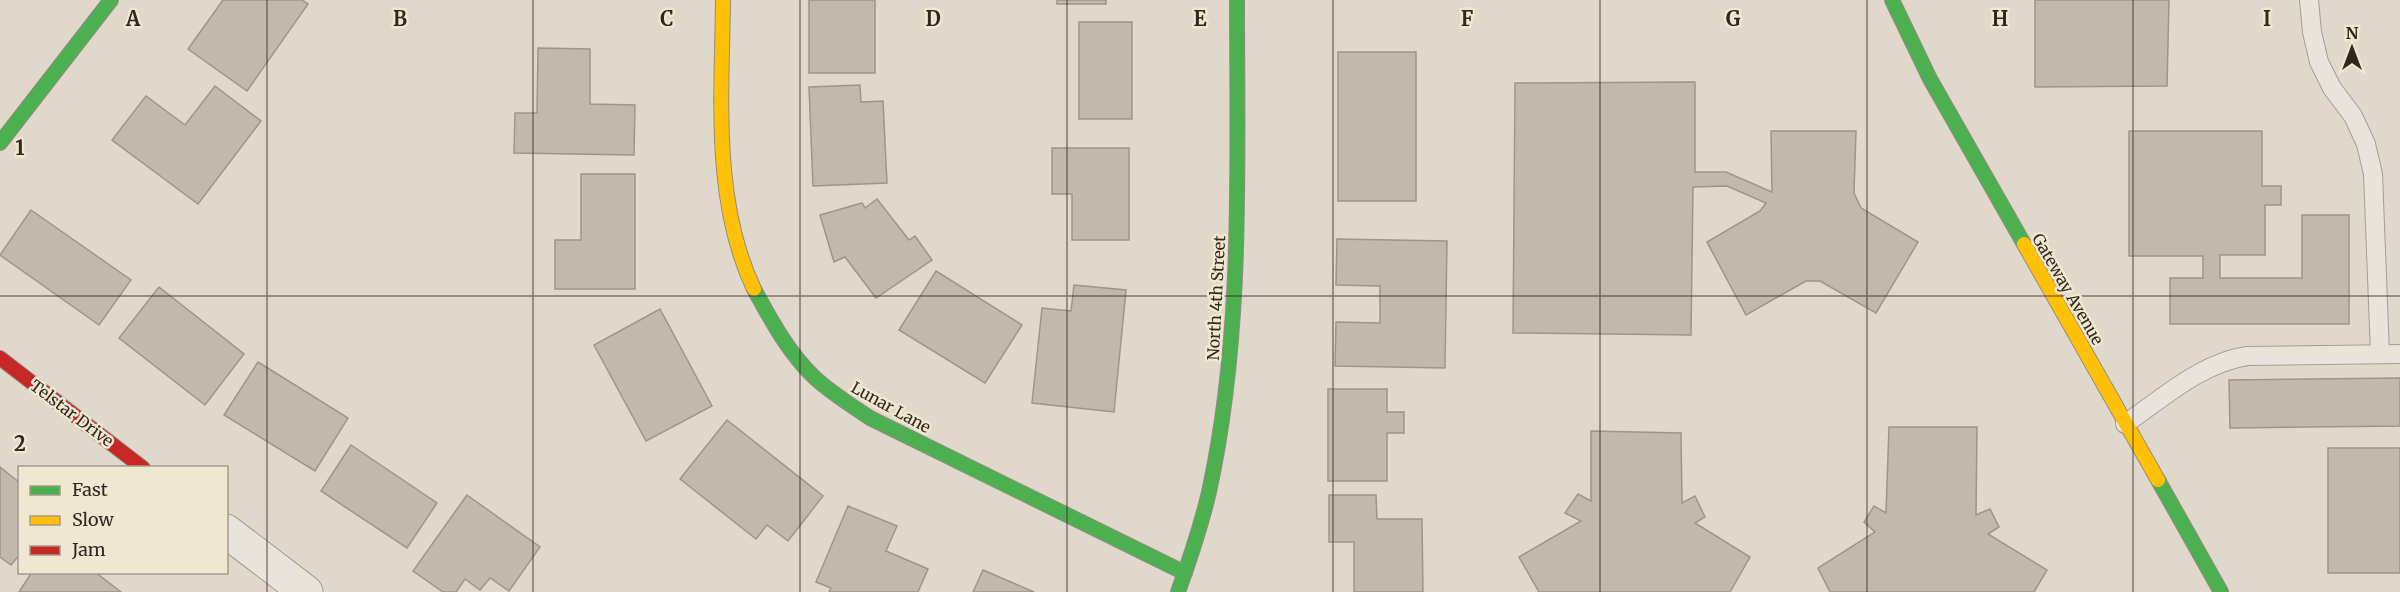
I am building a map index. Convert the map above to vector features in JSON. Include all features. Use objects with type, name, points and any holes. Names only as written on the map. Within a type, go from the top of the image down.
[{"type":"street","points":[[0,143],[111,0]]},
{"type":"street","name":"Lunar Lane","points":[[723,0],[722,145],[730,220],[740,255],[756,295],[780,336],[809,372],[870,418],[1185,573]]},
{"type":"street","name":"North 4th Street","points":[[1178,592],[1213,472],[1224,411],[1231,350],[1235,293],[1238,0]]},
{"type":"street","name":"Gateway Avenue","points":[[1892,0],[1930,79],[2220,592]]},
{"type":"street","name":"Telstar Drive","points":[[0,358],[140,466]]},
{"type":"street","points":[[228,533],[306,592]]},
{"type":"lane","points":[[2309,0],[2312,33],[2319,62],[2332,88],[2353,116],[2366,144],[2373,174],[2380,354]]},
{"type":"lane","points":[[2125,424],[2202,371],[2230,358],[2400,354]]},
{"type":"building","points":[[223,0],[302,0],[308,4],[247,91],[188,49]]},
{"type":"building","points":[[809,0],[875,0],[875,73],[809,73]]},
{"type":"building","points":[[1057,0],[1106,0],[1106,4],[1057,4]]},
{"type":"building","points":[[2035,0],[2169,0],[2167,86],[2035,87]]},
{"type":"building","points":[[1079,22],[1132,22],[1132,119],[1079,119]]},
{"type":"building","points":[[538,48],[590,49],[590,104],[635,105],[634,155],[514,153],[515,113],[537,113]]},
{"type":"building","points":[[1338,52],[1416,52],[1416,201],[1338,201]]},
{"type":"building","points":[[1695,82],[1695,172],[1726,172],[1772,192],[1771,131],[1856,131],[1854,193],[1861,208],[1918,242],[1876,313],[1820,281],[1806,281],[1746,315],[1707,242],[1760,211],[1766,203],[1727,186],[1693,187],[1691,335],[1513,333],[1515,83]]},
{"type":"building","points":[[860,85],[861,102],[883,101],[887,183],[813,186],[809,87]]},
{"type":"building","points":[[215,86],[261,121],[198,204],[112,140],[146,96],[185,125]]},
{"type":"building","points":[[2129,131],[2262,131],[2262,186],[2281,186],[2281,205],[2265,205],[2265,255],[2220,255],[2220,278],[2302,278],[2302,215],[2349,215],[2349,324],[2170,324],[2170,278],[2203,278],[2203,256],[2129,256]]},
{"type":"building","points":[[1052,148],[1129,148],[1129,240],[1072,240],[1072,194],[1052,194]]},
{"type":"building","points":[[581,174],[635,174],[635,289],[555,289],[555,240],[581,240]]},
{"type":"building","points":[[877,199],[909,240],[915,236],[932,260],[876,298],[845,257],[834,262],[820,215],[862,203],[865,208]]},
{"type":"building","points":[[31,210],[131,280],[99,325],[0,255]]},
{"type":"building","points":[[1337,239],[1447,241],[1445,368],[1335,366],[1336,322],[1380,323],[1380,286],[1336,285]]},
{"type":"building","points":[[936,271],[1022,325],[985,383],[899,330]]},
{"type":"building","points":[[1074,285],[1126,290],[1114,412],[1032,403],[1042,308],[1071,311]]},
{"type":"building","points":[[159,287],[244,354],[205,405],[119,338]]},
{"type":"building","points":[[660,309],[712,406],[646,441],[594,345]]},
{"type":"building","points":[[258,362],[348,418],[315,471],[224,415]]},
{"type":"building","points":[[2400,378],[2400,426],[2230,428],[2229,380]]},
{"type":"building","points":[[1328,389],[1387,389],[1387,412],[1404,412],[1404,433],[1387,433],[1387,481],[1328,481]]},
{"type":"building","points":[[727,420],[823,496],[788,541],[767,525],[756,539],[680,479]]},
{"type":"building","points":[[1889,427],[1977,427],[1976,515],[1990,509],[1999,527],[1988,534],[2047,570],[2034,592],[1830,592],[1818,568],[1875,532],[1864,522],[1874,506],[1886,513]]},
{"type":"building","points":[[1591,431],[1681,433],[1682,503],[1695,496],[1705,517],[1695,523],[1750,557],[1730,592],[1539,592],[1519,557],[1581,521],[1565,513],[1578,494],[1591,501]]},
{"type":"building","points":[[351,445],[437,503],[407,548],[321,491]]},
{"type":"building","points":[[2328,448],[2400,448],[2400,573],[2328,573]]},
{"type":"building","points":[[0,467],[18,481],[18,556],[11,565],[0,557]]},
{"type":"building","points":[[467,495],[540,547],[509,591],[490,578],[480,590],[465,579],[456,592],[443,592],[413,571]]},
{"type":"building","points":[[1329,495],[1376,495],[1377,519],[1422,519],[1423,592],[1354,592],[1354,542],[1329,542]]},
{"type":"building","points":[[848,506],[897,526],[886,551],[928,569],[918,592],[829,592],[831,588],[816,582]]},
{"type":"building","points":[[983,570],[1034,592],[973,592]]},
{"type":"building","points":[[31,574],[98,574],[121,592],[19,592]]},
{"type":"traffic: fast","points":[[0,143],[111,0]]},
{"type":"traffic: fast","points":[[1178,592],[1209,492],[1228,371],[1236,248],[1237,0]]},
{"type":"traffic: fast","points":[[1892,0],[1930,79],[2024,244]]},
{"type":"traffic: fast","points":[[754,289],[796,357],[814,377],[841,399],[870,418],[1185,573]]},
{"type":"traffic: fast","points":[[2158,480],[2221,592]]},
{"type":"traffic: slow","points":[[723,0],[721,110],[725,184],[731,220],[754,289]]},
{"type":"traffic: slow","points":[[2024,244],[2158,480]]},
{"type":"traffic: jam","points":[[0,358],[140,466]]}]
